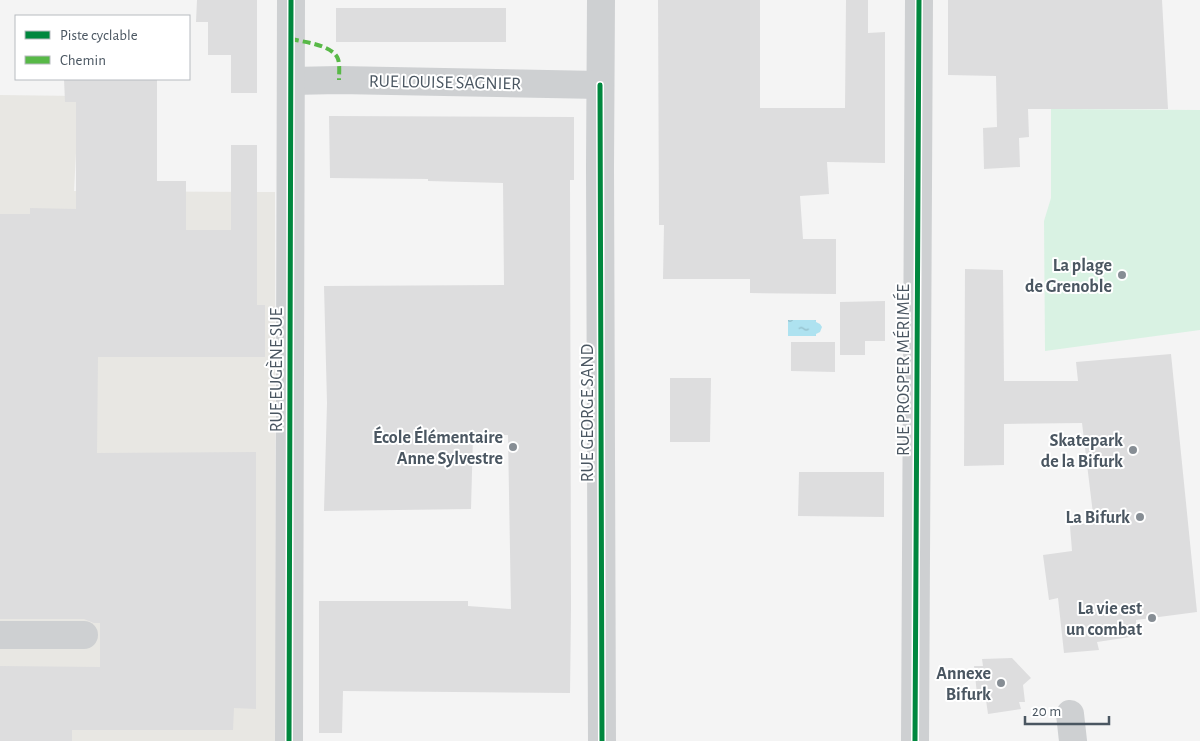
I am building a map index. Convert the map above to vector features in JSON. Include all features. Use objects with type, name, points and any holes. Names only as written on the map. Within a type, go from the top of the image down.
[{"type":"street","name":"RUE EUGÈNE SUE","points":[[289,741],[291,0]]},
{"type":"street","name":"RUE GEORGE SAND","points":[[601,0],[602,741]]},
{"type":"street","name":"RUE PROSPER MÉRIMÉE","points":[[915,741],[919,0]]},
{"type":"street","name":"RUE LOUISE SAGNIER","points":[[291,81],[340,80],[600,85]]},
{"type":"street","points":[[0,635],[84,635]]},
{"type":"street","points":[[1070,714],[1073,741]]},
{"type":"shaded area","points":[[0,95],[79,96],[74,191],[275,192],[276,741],[0,741]]},
{"type":"green space","name":"La plage de Grenoble","points":[[1051,109],[1200,110],[1200,330],[1045,351],[1044,221],[1051,198]]},
{"type":"water","points":[[788,320],[816,320],[822,327],[816,336],[788,336]]},
{"type":"building","points":[[197,0],[257,0],[257,93],[231,93],[231,55],[208,55],[208,22],[196,22]]},
{"type":"building","points":[[658,0],[760,0],[760,108],[845,108],[846,0],[868,0],[868,33],[885,32],[885,163],[827,162],[829,194],[800,196],[803,239],[836,239],[836,294],[750,293],[750,279],[663,279],[664,225],[659,225]]},
{"type":"building","points":[[948,0],[1162,0],[1168,109],[1028,109],[1029,137],[1019,138],[1020,167],[984,169],[983,128],[997,127],[996,76],[948,75]]},
{"type":"building","points":[[336,8],[506,8],[506,42],[336,42]]},
{"type":"building","points":[[64,80],[157,80],[157,181],[186,181],[186,230],[231,230],[231,145],[257,145],[257,305],[265,305],[265,357],[98,357],[97,453],[256,452],[256,709],[234,708],[233,730],[72,730],[72,741],[0,741],[0,666],[100,667],[100,623],[84,619],[0,619],[0,214],[30,214],[30,208],[76,209],[76,102],[65,102]]},
{"type":"building","points":[[329,116],[574,117],[574,180],[570,180],[570,693],[343,691],[342,733],[319,733],[319,601],[468,601],[468,606],[511,609],[508,435],[473,435],[471,509],[324,511],[327,403],[324,286],[504,285],[503,183],[428,181],[428,179],[330,178]]},
{"type":"building","name":"La Bifurk","points":[[965,269],[1003,270],[1004,381],[1078,381],[1076,362],[1171,354],[1197,612],[1136,620],[1137,636],[1097,642],[1099,650],[1064,653],[1058,598],[1049,600],[1043,555],[1072,551],[1070,526],[1094,522],[1082,423],[1004,424],[1004,465],[964,466]]},
{"type":"building","points":[[885,301],[885,341],[865,341],[865,355],[840,355],[840,302]]},
{"type":"building","points":[[791,342],[835,342],[835,372],[791,371]]},
{"type":"building","points":[[670,378],[711,378],[710,442],[670,442]]},
{"type":"building","points":[[799,472],[884,472],[884,517],[798,516]]},
{"type":"building","name":"Annexe Bifurk","points":[[1012,658],[1031,678],[1023,685],[1025,702],[1019,702],[1021,709],[988,714],[985,693],[977,694],[974,666],[983,666],[982,659]]},
{"type":"marked path","points":[[291,39],[324,47],[335,54],[339,61],[339,80]]},
{"type":"cycle path","points":[[289,741],[291,0]]},
{"type":"cycle path","points":[[915,741],[919,0]]},
{"type":"cycle path","points":[[600,85],[602,741]]},
{"type":"place","name":"La plage de Grenoble","points":[[1122,275]]},
{"type":"place","name":"École Élémentaire Anne Sylvestre","points":[[513,447]]},
{"type":"place","name":"Skatepark de la Bifurk","points":[[1133,450]]},
{"type":"place","name":"La Bifurk","points":[[1140,517]]},
{"type":"place","name":"La vie est un combat","points":[[1152,618]]},
{"type":"place","name":"Annexe Bifurk","points":[[1001,683]]}]
